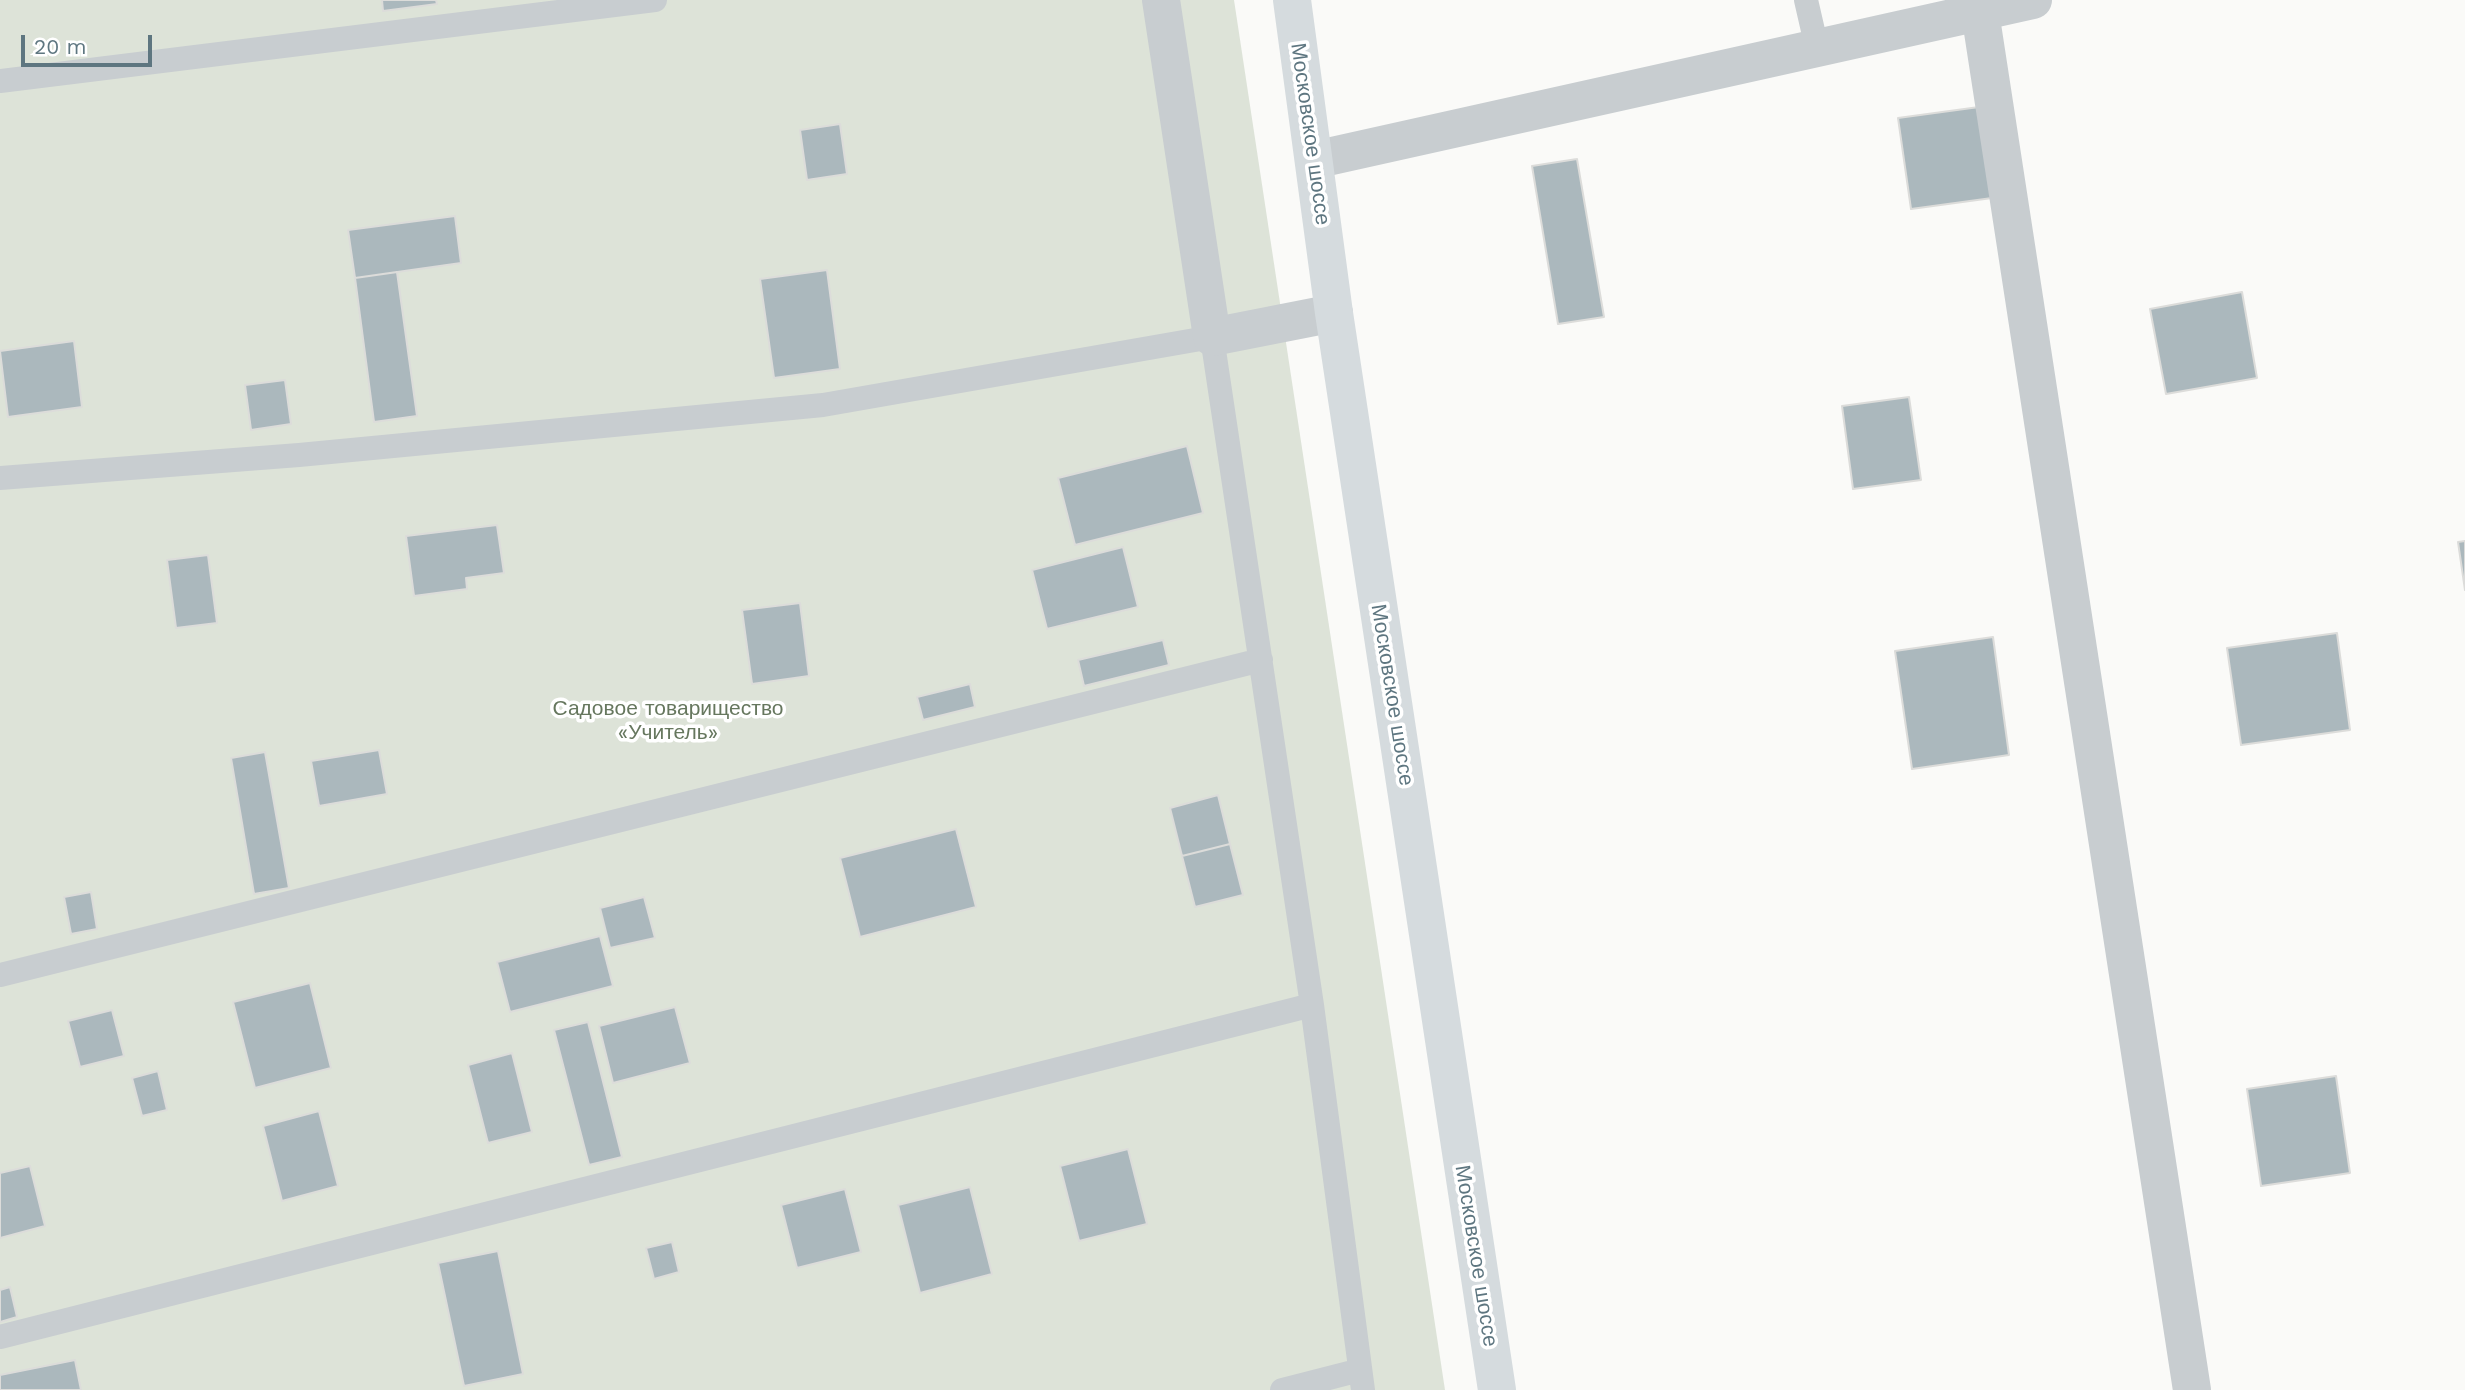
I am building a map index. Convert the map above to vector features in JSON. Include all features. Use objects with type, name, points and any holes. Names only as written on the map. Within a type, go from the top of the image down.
[{"type":"highway","name":"Московское шоссе","points":[[1292,0],[1334,313],[1497,1390]]},
{"type":"street","points":[[1161,0],[1212,337],[1334,313]]},
{"type":"street","points":[[1314,160],[2033,0]]},
{"type":"street","points":[[1980,12],[2192,1390]]},
{"type":"lane","points":[[0,81],[655,0]]},
{"type":"lane","points":[[1806,0],[1817,48]]},
{"type":"lane","points":[[0,478],[299,455],[823,405],[1212,337],[1312,1005],[1361,1380],[1282,1390]]},
{"type":"lane","points":[[0,975],[1261,660]]},
{"type":"lane","points":[[0,1337],[1312,1005]]},
{"type":"green space","name":"Садовое товарищество «Учитель»","points":[[0,0],[1234,0],[1445,1390],[0,1390]]},
{"type":"building","points":[[382,0],[436,0],[437,4],[383,11]]},
{"type":"building","points":[[1979,107],[1992,198],[1911,209],[1898,118]]},
{"type":"building","points":[[840,124],[847,174],[807,180],[800,130]]},
{"type":"building","points":[[1577,159],[1604,317],[1558,324],[1532,166]]},
{"type":"building","points":[[455,216],[461,263],[355,278],[348,230]]},
{"type":"building","points":[[827,270],[840,369],[774,378],[760,279]]},
{"type":"building","points":[[397,272],[417,416],[374,422],[355,278]]},
{"type":"building","points":[[2242,292],[2257,378],[2166,394],[2150,309]]},
{"type":"building","points":[[74,341],[82,407],[8,417],[0,351]]},
{"type":"building","points":[[285,380],[291,424],[251,430],[245,385]]},
{"type":"building","points":[[1909,397],[1921,480],[1853,489],[1842,406]]},
{"type":"building","points":[[1187,446],[1203,513],[1075,545],[1058,478]]},
{"type":"building","points":[[497,525],[504,573],[466,578],[467,589],[414,596],[406,536]]},
{"type":"building","points":[[2465,541],[2465,590],[2458,542]]},
{"type":"building","points":[[1123,547],[1138,607],[1047,629],[1032,570]]},
{"type":"building","points":[[208,555],[217,623],[176,628],[167,560]]},
{"type":"building","points":[[800,603],[809,676],[752,684],[742,610]]},
{"type":"building","points":[[2337,633],[2350,730],[2241,745],[2227,648]]},
{"type":"building","points":[[1993,637],[2009,755],[1912,769],[1895,651]]},
{"type":"building","points":[[1163,640],[1169,665],[1084,686],[1078,660]]},
{"type":"building","points":[[970,684],[975,707],[923,720],[917,697]]},
{"type":"building","points":[[379,750],[387,794],[319,806],[311,761]]},
{"type":"building","points":[[265,752],[289,888],[254,894],[231,758]]},
{"type":"building","points":[[1218,795],[1230,844],[1182,856],[1170,808]]},
{"type":"building","points":[[956,829],[976,907],[860,937],[840,858]]},
{"type":"building","points":[[1230,844],[1243,895],[1195,907],[1182,856]]},
{"type":"building","points":[[91,892],[97,929],[71,934],[64,897]]},
{"type":"building","points":[[644,897],[655,938],[610,948],[600,908]]},
{"type":"building","points":[[600,936],[613,986],[510,1012],[497,962]]},
{"type":"building","points":[[310,983],[331,1068],[255,1088],[233,1002]]},
{"type":"building","points":[[675,1007],[690,1063],[613,1083],[599,1026]]},
{"type":"building","points":[[112,1010],[124,1056],[80,1067],[68,1021]]},
{"type":"building","points":[[588,1022],[622,1157],[589,1165],[554,1030]]},
{"type":"building","points":[[512,1053],[532,1132],[488,1143],[468,1065]]},
{"type":"building","points":[[158,1071],[167,1110],[142,1116],[132,1078]]},
{"type":"building","points":[[2336,1076],[2350,1173],[2261,1186],[2247,1089]]},
{"type":"building","points":[[319,1111],[338,1186],[282,1201],[263,1126]]},
{"type":"building","points":[[1128,1149],[1147,1224],[1079,1241],[1060,1166]]},
{"type":"building","points":[[30,1166],[45,1226],[0,1238],[0,1173]]},
{"type":"building","points":[[970,1187],[992,1274],[920,1293],[898,1205]]},
{"type":"building","points":[[845,1189],[861,1252],[797,1268],[781,1205]]},
{"type":"building","points":[[672,1242],[679,1272],[654,1279],[646,1248]]},
{"type":"building","points":[[498,1251],[523,1374],[464,1386],[438,1263]]},
{"type":"building","points":[[10,1287],[17,1317],[0,1322],[0,1290]]},
{"type":"building","points":[[75,1360],[81,1390],[0,1390],[0,1375]]}]
